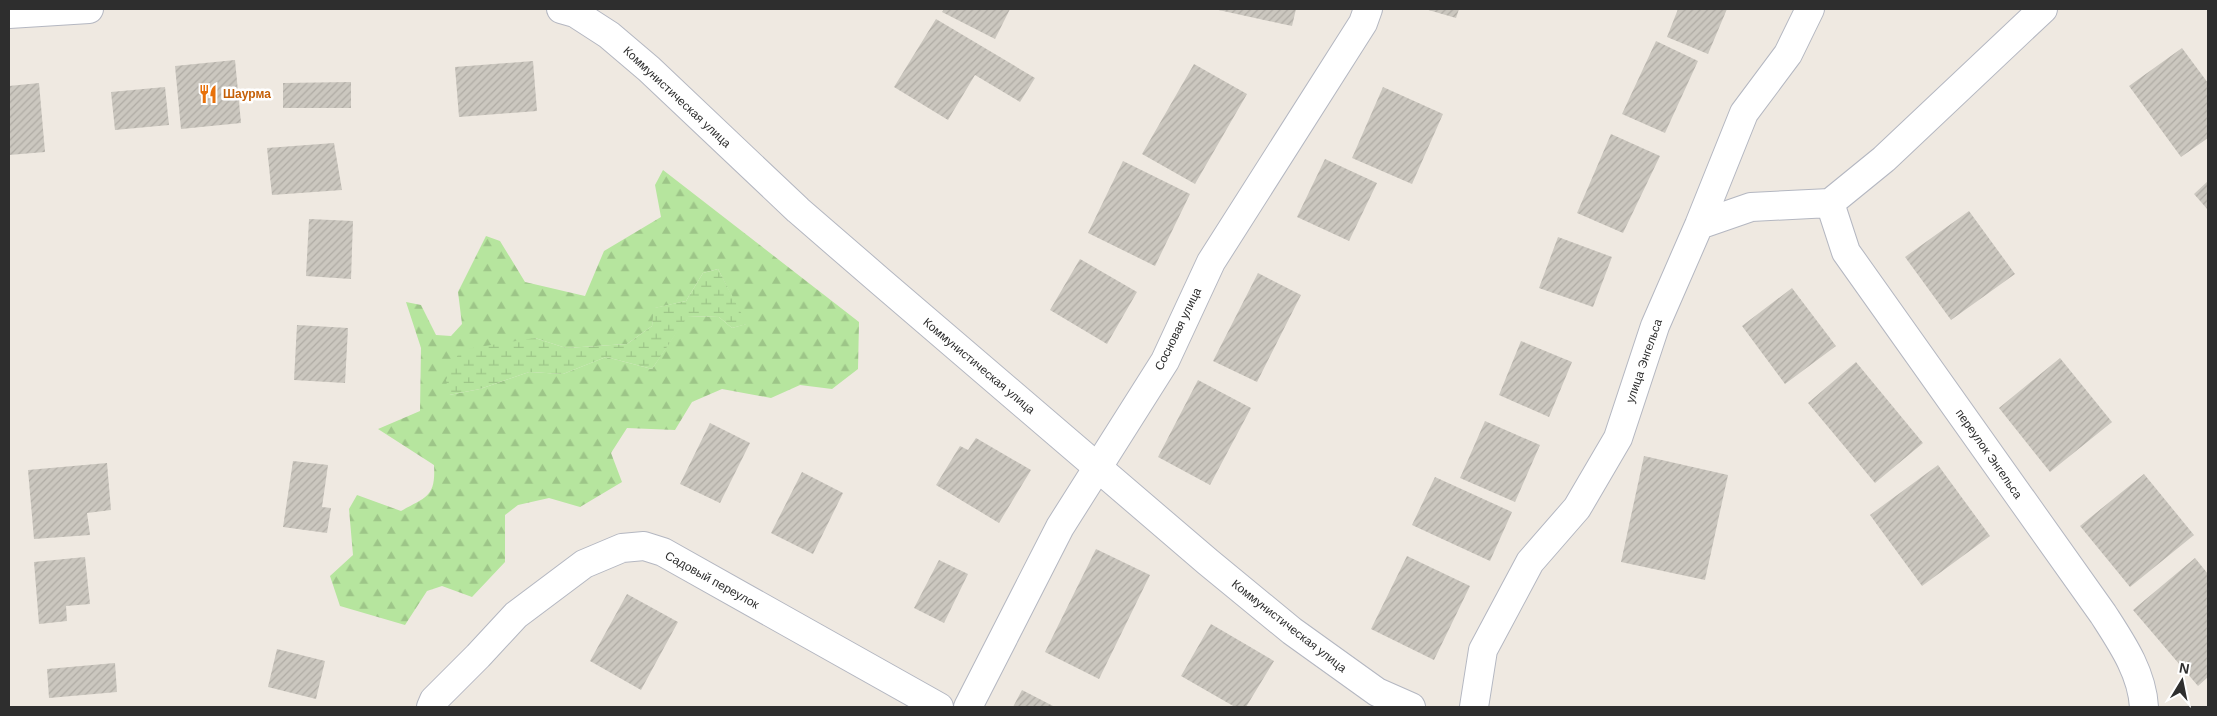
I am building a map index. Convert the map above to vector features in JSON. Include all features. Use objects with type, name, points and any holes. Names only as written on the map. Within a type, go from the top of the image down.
[{"type":"street","points":[[9,14],[89,9]]},
{"type":"street","name":"Сосновая улица","points":[[968,707],[1060,527],[1097,465],[1165,361],[1210,262],[1363,23],[1368,9]]},
{"type":"street","name":"улица Энгельса","points":[[1474,707],[1483,650],[1530,562],[1577,508],[1618,438],[1655,326],[1699,225],[1744,113],[1788,54],[1810,9]]},
{"type":"street","points":[[1699,225],[1751,206],[1830,203],[1884,159],[2042,9]]},
{"type":"street","name":"Коммунистическая улица","points":[[571,10],[609,35],[649,69],[798,210],[1208,562],[1292,631],[1377,692],[1411,707]]},
{"type":"street","name":"переулок Энгельса","points":[[1830,203],[1846,252],[2103,614],[2132,660],[2144,699],[2144,707]]},
{"type":"street","name":"Садовый переулок","points":[[431,707],[434,700],[516,615],[584,564],[622,548],[644,546],[662,552],[939,707]]},
{"type":"green space","points":[[663,170],[859,322],[858,369],[832,389],[800,385],[771,398],[722,389],[692,402],[675,430],[627,428],[611,453],[622,482],[580,507],[549,498],[518,505],[505,515],[505,562],[472,597],[442,586],[427,591],[405,625],[340,606],[330,576],[353,555],[349,509],[357,495],[401,511],[428,495],[433,484],[434,465],[378,429],[420,411],[421,348],[406,302],[421,305],[436,335],[451,336],[462,324],[458,292],[486,236],[500,241],[525,282],[585,296],[604,251],[661,217],[655,185]],"holes":[[[718,269],[746,324],[732,328],[719,317],[687,316],[652,369],[606,357],[563,374],[529,372],[480,389],[449,395],[535,338],[566,348],[627,344],[652,326],[655,308],[686,301],[703,273]]]},
{"type":"green space","points":[[718,269],[747,324],[732,328],[719,317],[688,316],[652,369],[606,357],[563,374],[529,372],[480,389],[449,395],[446,380],[460,350],[535,338],[566,348],[627,344],[652,326],[654,308],[686,301],[703,273]]},
{"type":"building","points":[[944,9],[1010,9],[995,39],[942,12]]},
{"type":"building","points":[[1214,9],[1296,9],[1292,26]]},
{"type":"building","points":[[1425,9],[1459,9],[1456,18]]},
{"type":"building","points":[[1678,9],[1727,9],[1708,54],[1667,37]]},
{"type":"building","points":[[936,19],[1035,78],[1020,102],[975,75],[948,120],[894,87]]},
{"type":"building","points":[[1656,41],[1698,61],[1665,133],[1622,114]]},
{"type":"building","points":[[2182,48],[2208,83],[2208,138],[2181,157],[2129,86]]},
{"type":"building","name":"Шаурма","points":[[235,60],[241,123],[181,129],[175,66]]},
{"type":"building","points":[[533,61],[537,111],[459,117],[455,67]]},
{"type":"building","points":[[1194,64],[1247,94],[1195,184],[1142,154]]},
{"type":"building","points":[[351,82],[351,108],[283,108],[283,83]]},
{"type":"building","points":[[39,83],[45,152],[9,155],[9,86]]},
{"type":"building","points":[[165,87],[169,125],[115,130],[111,92]]},
{"type":"building","points":[[1383,87],[1443,114],[1412,184],[1352,158]]},
{"type":"building","points":[[1611,134],[1660,156],[1623,233],[1577,213]]},
{"type":"building","points":[[334,143],[342,190],[272,195],[267,148]]},
{"type":"building","points":[[1325,159],[1377,183],[1349,241],[1297,217]]},
{"type":"building","points":[[1123,161],[1190,194],[1155,266],[1088,233]]},
{"type":"building","points":[[2208,181],[2208,210],[2194,194]]},
{"type":"building","points":[[1969,211],[2015,274],[1951,320],[1905,257]]},
{"type":"building","points":[[309,219],[353,221],[351,279],[306,276]]},
{"type":"building","points":[[1558,237],[1612,257],[1593,307],[1539,288]]},
{"type":"building","points":[[1080,259],[1137,292],[1107,344],[1050,310]]},
{"type":"building","points":[[1258,273],[1301,295],[1257,382],[1213,361]]},
{"type":"building","points":[[1792,288],[1836,346],[1785,384],[1742,326]]},
{"type":"building","points":[[297,325],[348,328],[345,383],[294,380]]},
{"type":"building","points":[[1521,341],[1572,362],[1549,417],[1499,395]]},
{"type":"building","points":[[2060,358],[2112,422],[2050,472],[1999,408]]},
{"type":"building","points":[[1856,362],[1923,443],[1875,483],[1808,403]]},
{"type":"building","points":[[1198,380],[1251,408],[1210,485],[1158,457]]},
{"type":"building","points":[[1485,421],[1540,445],[1515,502],[1460,478]]},
{"type":"building","points":[[710,423],[750,443],[720,503],[680,484]]},
{"type":"building","points":[[976,438],[1031,470],[999,523],[936,485],[960,446],[968,450]]},
{"type":"building","points":[[1644,456],[1728,475],[1705,580],[1621,562]]},
{"type":"building","points":[[293,461],[328,465],[322,507],[331,508],[327,533],[283,527]]},
{"type":"building","points":[[107,463],[111,510],[87,513],[90,535],[34,539],[28,470]]},
{"type":"building","points":[[1938,465],[1990,536],[1922,586],[1870,515]]},
{"type":"building","points":[[802,472],[843,493],[813,554],[771,533]]},
{"type":"building","points":[[2144,474],[2194,535],[2130,587],[2080,526]]},
{"type":"building","points":[[1435,477],[1512,512],[1490,561],[1412,525]]},
{"type":"building","points":[[1096,549],[1150,575],[1099,679],[1045,652]]},
{"type":"building","points":[[1407,556],[1470,586],[1434,660],[1371,629]]},
{"type":"building","points":[[85,557],[90,604],[66,606],[67,621],[39,624],[34,562]]},
{"type":"building","points":[[2195,558],[2208,574],[2208,677],[2198,686],[2133,610]]},
{"type":"building","points":[[939,560],[968,574],[944,623],[914,608]]},
{"type":"building","points":[[627,594],[678,622],[641,690],[590,661]]},
{"type":"building","points":[[1211,624],[1274,661],[1246,707],[1235,707],[1181,676]]},
{"type":"building","points":[[277,649],[325,661],[316,699],[268,687]]},
{"type":"building","points":[[115,663],[117,692],[49,698],[47,669]]},
{"type":"building","points":[[1022,690],[1055,707],[1013,707]]},
{"type":"place","name":"Шаурма","points":[[208,94]]}]
